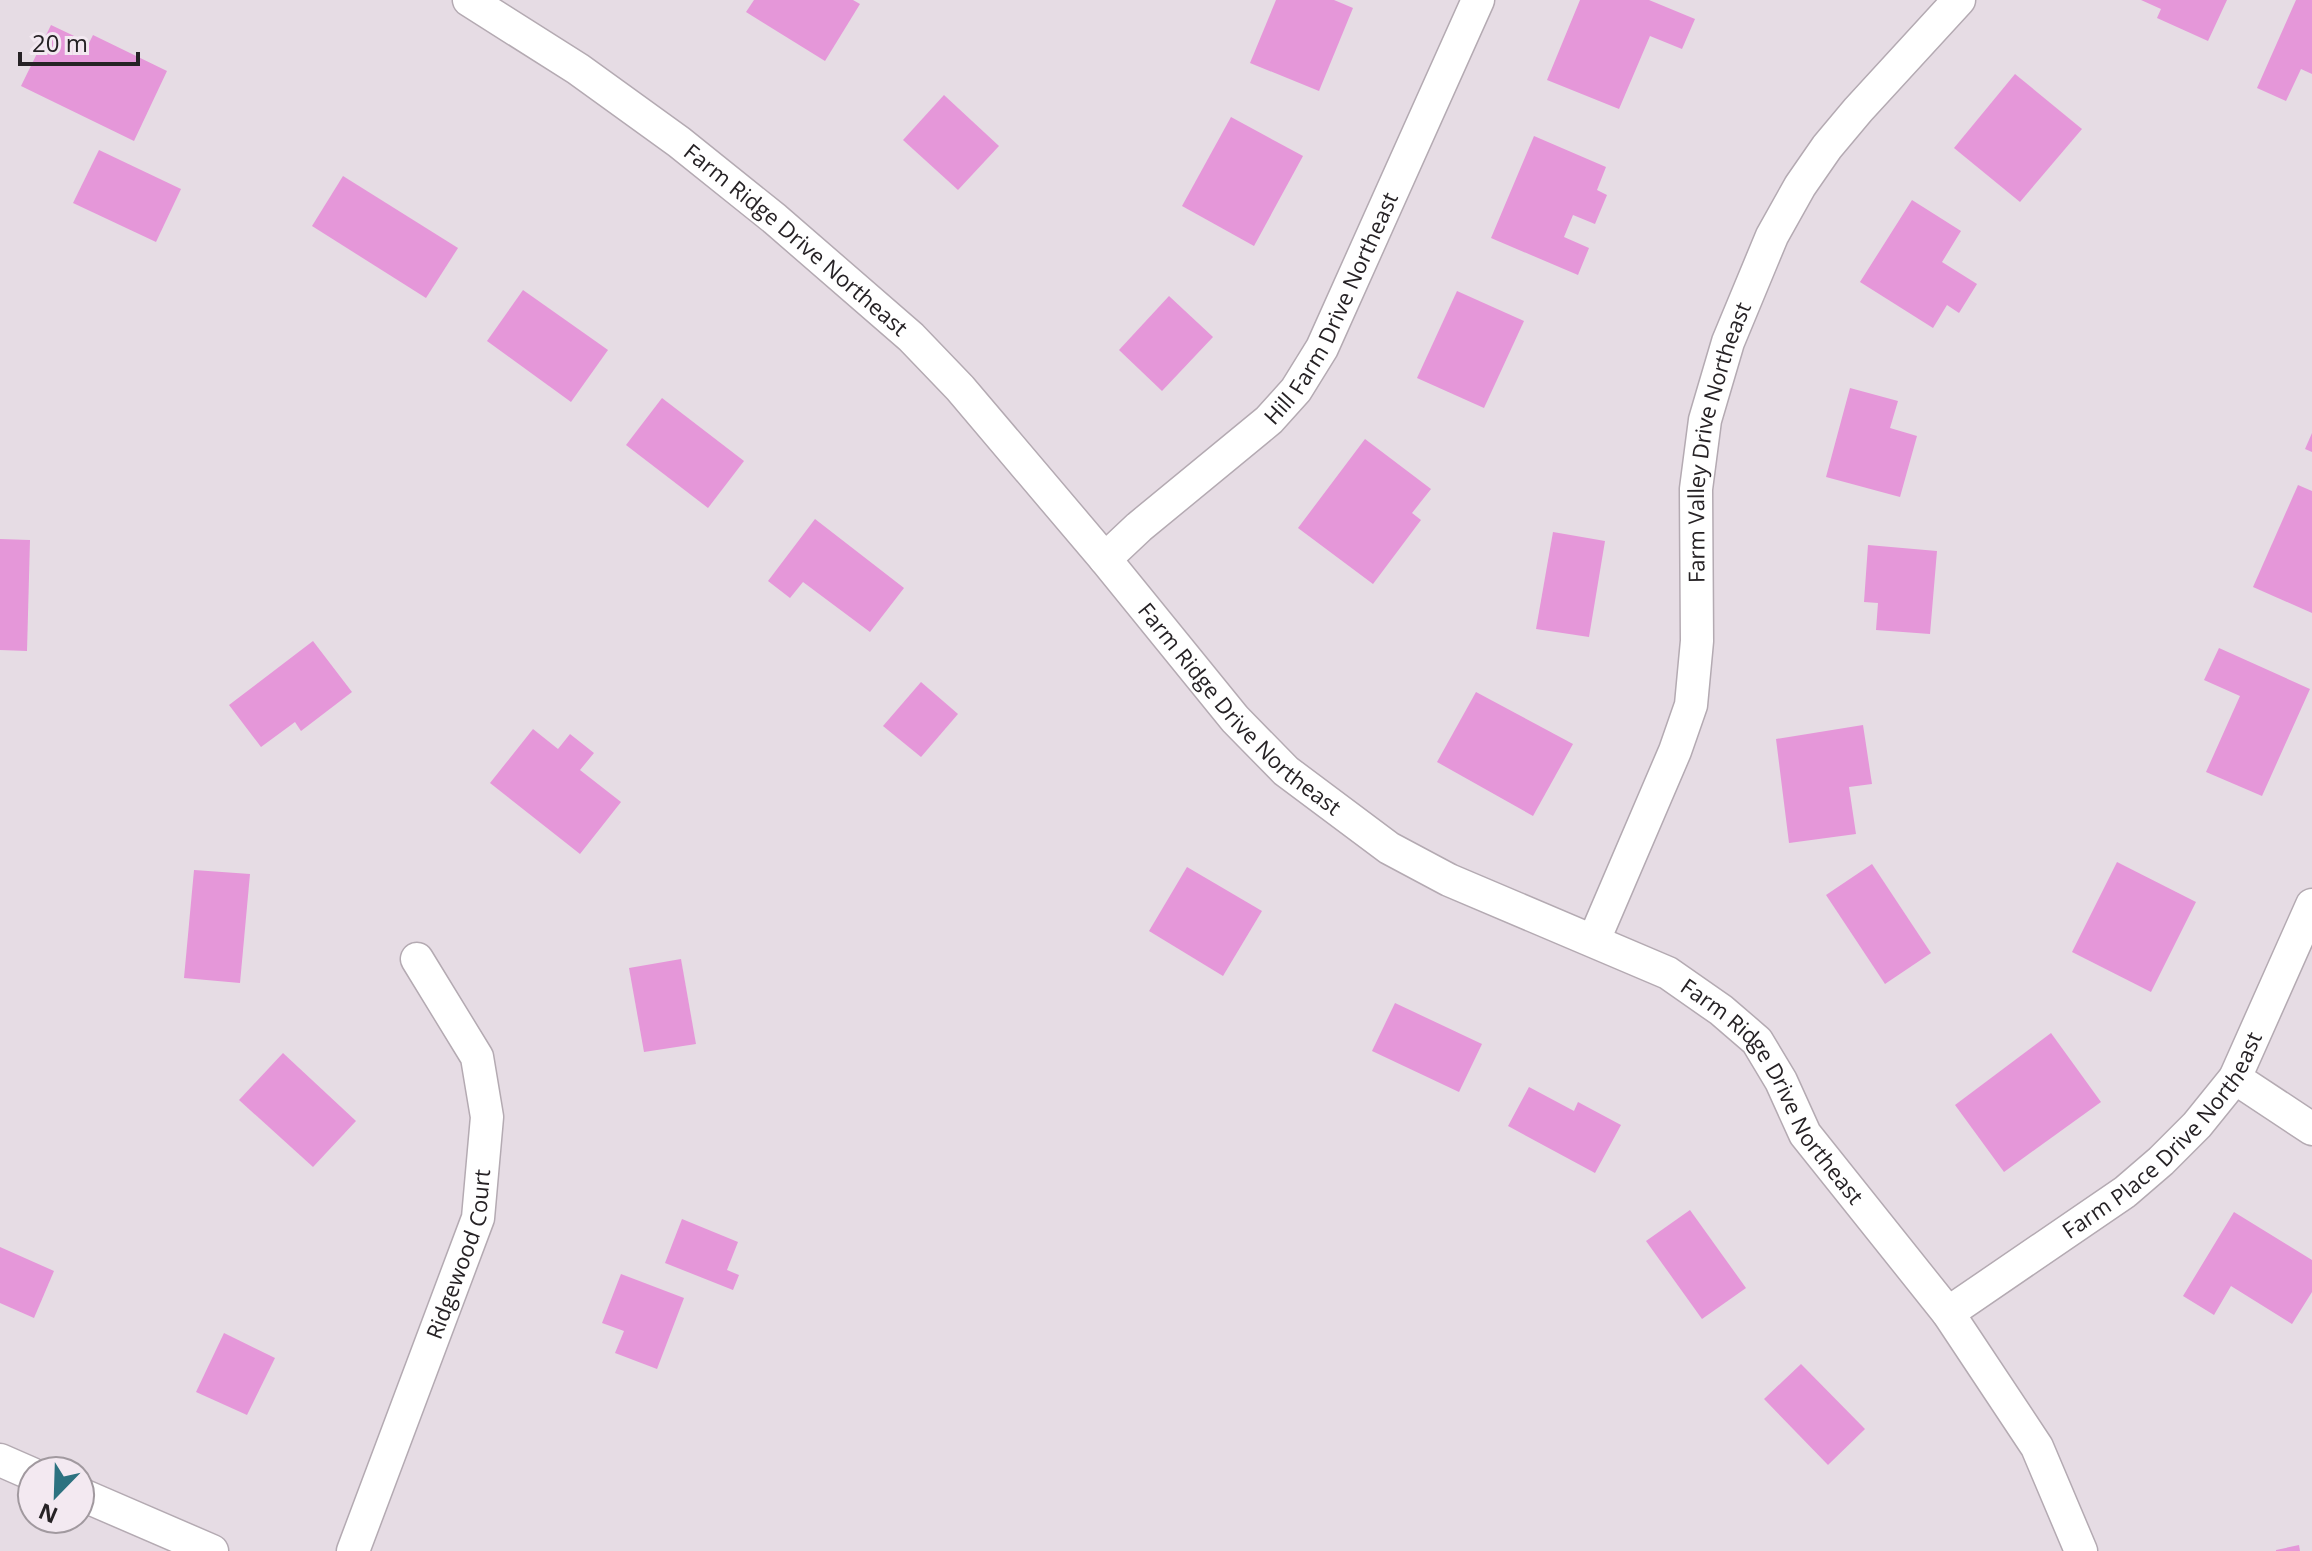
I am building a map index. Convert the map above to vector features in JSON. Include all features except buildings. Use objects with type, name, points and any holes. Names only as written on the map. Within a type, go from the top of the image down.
[{"type":"street","name":"Farm Ridge Drive Northeast","points":[[469,0],[578,69],[679,142],[911,337],[960,388],[1235,719],[1297,779],[1389,848],[1449,880],[1668,973],[1721,1010],[1757,1041],[1781,1081],[1805,1134],[1948,1313],[2037,1447],[2081,1551]]},
{"type":"street","name":"Hill Farm Drive Northeast","points":[[1105,559],[1139,527],[1269,420],[1296,390],[1322,348],[1478,0]]},
{"type":"street","name":"Farm Valley Drive Northeast","points":[[1594,940],[1675,751],[1691,705],[1697,641],[1696,489],[1705,420],[1728,342],[1772,236],[1800,186],[1858,110],[1959,0]]},
{"type":"street","name":"Farm Place Drive Northeast","points":[[1948,1313],[2125,1192],[2188,1134],[2235,1078],[2312,905]]},
{"type":"street","name":"Ridgewood Court","points":[[353,1551],[478,1218],[487,1117],[477,1057],[417,959]]},
{"type":"street","points":[[2235,1078],[2312,1129]]},
{"type":"street","points":[[96,1501],[212,1551]]}]
